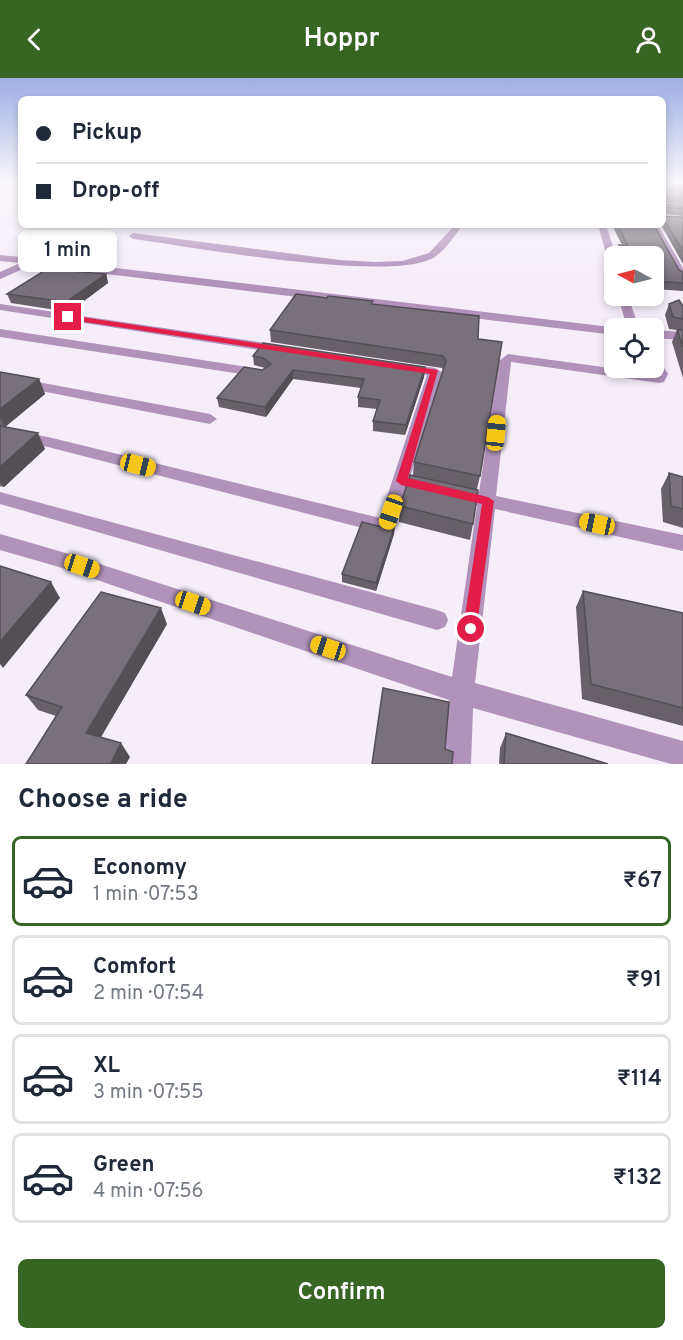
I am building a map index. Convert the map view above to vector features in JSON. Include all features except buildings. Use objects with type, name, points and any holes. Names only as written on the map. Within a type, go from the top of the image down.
[{"type":"street","points":[[133,236],[339,263],[375,265],[403,264],[432,255],[456,228]]},
{"type":"street","points":[[603,228],[608,246]]},
{"type":"street","points":[[656,228],[683,277]]},
{"type":"street","points":[[0,258],[604,330]]},
{"type":"street","points":[[0,276],[32,261]]},
{"type":"street","points":[[0,307],[296,351]]},
{"type":"street","points":[[0,333],[263,373]]},
{"type":"street","points":[[664,335],[683,336]]},
{"type":"street","points":[[457,764],[462,692],[488,501],[503,364],[508,358],[604,371]]},
{"type":"street","points":[[0,433],[60,445],[386,527],[435,372],[388,365]]},
{"type":"street","points":[[0,379],[210,419]]},
{"type":"street","points":[[401,481],[423,486]]},
{"type":"street","points":[[445,491],[683,543]]},
{"type":"street","points":[[0,498],[437,620]]},
{"type":"street","points":[[0,542],[462,692],[683,754]]},
{"type":"route","points":[[68,317],[435,372],[401,481],[488,501],[471,629]]}]
